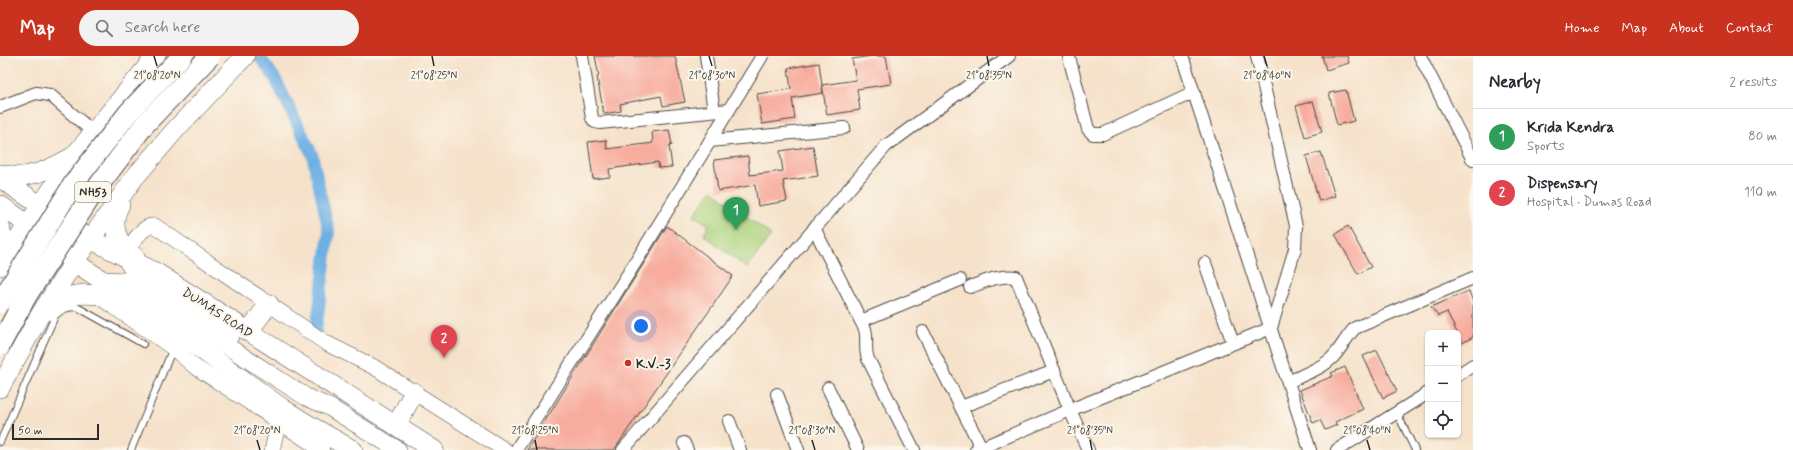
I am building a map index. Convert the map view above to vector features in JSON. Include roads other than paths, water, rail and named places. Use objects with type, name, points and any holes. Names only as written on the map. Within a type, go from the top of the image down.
[{"type":"highway","name":"NH53","points":[[0,303],[74,183],[129,112],[182,56]]},
{"type":"highway","name":"NH53","points":[[0,345],[27,295],[93,192],[145,124],[210,56]]},
{"type":"main road","points":[[0,266],[74,156],[156,56]]},
{"type":"main road","points":[[0,388],[40,316],[58,300],[74,295],[90,277],[90,239],[138,174],[245,56]]},
{"type":"main road","points":[[0,174],[8,176],[23,176],[41,173],[74,156]]},
{"type":"main road","points":[[138,174],[116,212],[114,228],[119,242],[133,270],[311,388],[329,406]]},
{"type":"main road","name":"DUMAS ROAD","points":[[0,178],[90,239],[126,254],[157,273],[434,450]]},
{"type":"main road","points":[[0,205],[28,224],[90,277],[134,300],[282,408],[309,426],[353,450]]},
{"type":"main road","points":[[0,225],[3,243],[0,259]]},
{"type":"main road","points":[[40,316],[90,277],[126,282],[306,397],[329,406],[398,450]]},
{"type":"main road","points":[[248,332],[269,304]]},
{"type":"main road","points":[[396,426],[414,392]]},
{"type":"street","points":[[582,56],[592,118],[595,122],[600,123],[729,110]]},
{"type":"street","points":[[706,56],[714,111]]},
{"type":"street","points":[[516,450],[762,56]]},
{"type":"street","points":[[623,450],[886,146],[1009,56]]},
{"type":"street","points":[[1182,56],[1310,450]]},
{"type":"street","points":[[1257,56],[1296,226],[1295,250],[1270,328]]},
{"type":"street","points":[[1420,56],[1473,158]]},
{"type":"street","points":[[1069,57],[1088,129],[1094,134],[1102,134],[1194,92]]},
{"type":"street","points":[[0,107],[36,93],[50,94],[93,132]]},
{"type":"street","points":[[710,141],[844,128]]},
{"type":"street","points":[[126,254],[145,228],[150,225],[156,226],[326,343],[374,367],[505,450]]},
{"type":"street","points":[[814,228],[861,321],[867,336],[865,352],[914,450]]},
{"type":"street","points":[[1205,263],[1233,343]]},
{"type":"street","points":[[90,277],[194,366],[279,422],[305,445],[322,450]]},
{"type":"street","points":[[970,287],[997,277],[1016,277],[1070,410],[1088,450]]},
{"type":"street","points":[[1288,382],[1320,367],[1332,359],[1348,335],[1355,328],[1473,278]]},
{"type":"street","points":[[861,321],[960,280]]},
{"type":"street","points":[[923,332],[961,407],[978,448],[1270,328]]},
{"type":"street","points":[[1461,373],[1473,365]]},
{"type":"street","points":[[961,407],[1054,371]]},
{"type":"street","points":[[828,388],[858,450]]},
{"type":"street","points":[[777,394],[798,450]]},
{"type":"street","points":[[1337,450],[1425,396]]},
{"type":"street","points":[[729,421],[740,450]]},
{"type":"street","points":[[272,450],[279,422]]},
{"type":"lane","points":[[0,442],[55,316],[61,310],[69,307],[78,307],[143,344]]},
{"type":"lane","points":[[131,450],[173,348]]},
{"type":"lane","points":[[1397,413],[1415,450]]},
{"type":"waterway","points":[[259,56],[275,78],[312,154],[329,232],[316,331]]},
{"type":"place","name":"Krida Kendra","points":[[736,230]]},
{"type":"place","name":"Dispensary","points":[[444,358]]},
{"type":"place","name":"K.V.-3","points":[[628,363]]}]
